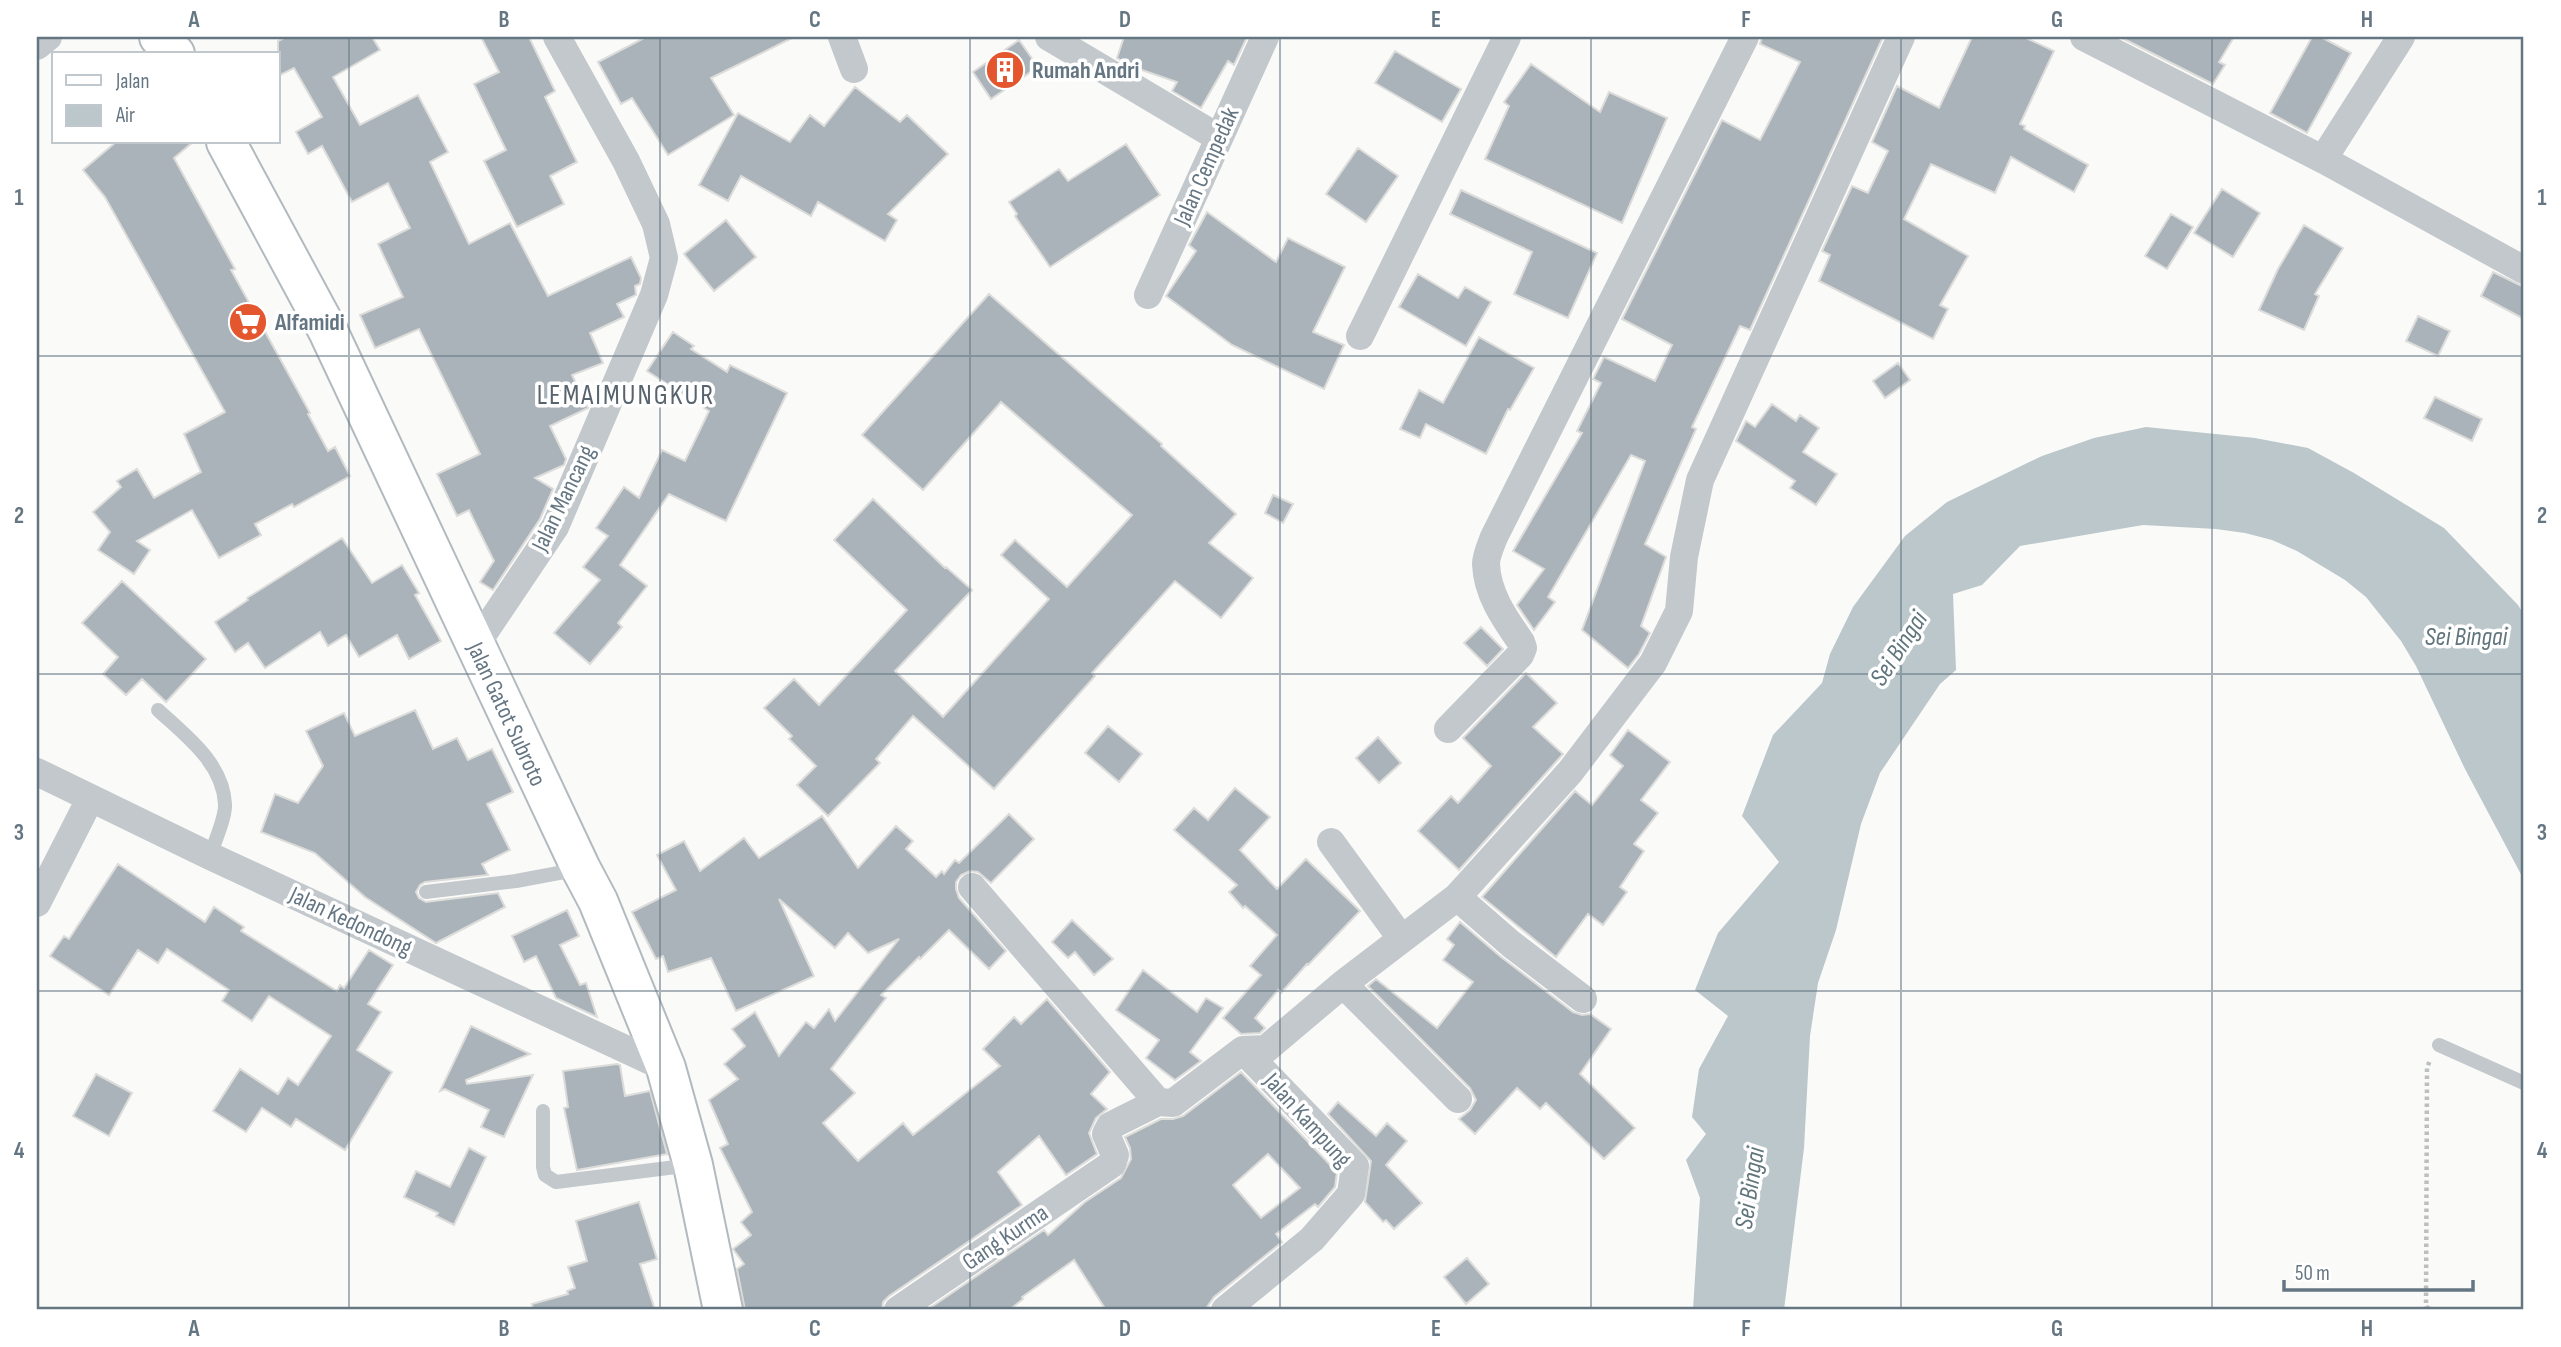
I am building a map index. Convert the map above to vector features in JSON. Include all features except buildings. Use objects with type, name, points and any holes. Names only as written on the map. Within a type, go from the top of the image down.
[{"type":"main road","points":[[159,37],[173,52]]},
{"type":"main road","name":"Jalan Gatot Subroto","points":[[227,144],[328,331],[598,901],[666,1068],[693,1165],[723,1310]]},
{"type":"street","points":[[37,46],[48,37]]},
{"type":"street","points":[[842,37],[854,69]]},
{"type":"street","points":[[1049,37],[1219,138]]},
{"type":"street","name":"Jalan Cempedak","points":[[1148,295],[1265,37]]},
{"type":"street","points":[[1360,336],[1507,37]]},
{"type":"street","points":[[1448,729],[1520,656],[1523,649],[1521,642],[1498,607],[1491,586],[1486,563],[1494,537],[1745,37]]},
{"type":"street","points":[[972,887],[1158,1102],[1173,1103],[1243,1050],[1265,1049],[1401,938],[1457,897],[1570,772],[1653,663],[1679,611],[1684,556],[1700,480],[1901,37]]},
{"type":"street","points":[[2084,37],[2326,161],[2524,270]]},
{"type":"street","points":[[2326,161],[2329,150],[2401,37]]},
{"type":"street","name":"Jalan Mancang","points":[[475,646],[555,527],[654,295],[664,258],[656,224],[561,38]]},
{"type":"street","name":"Jalan Kedondong","points":[[37,772],[210,856],[666,1068]]},
{"type":"street","points":[[37,903],[90,799]]},
{"type":"street","points":[[1331,842],[1401,938]]},
{"type":"street","points":[[1457,897],[1511,944],[1583,999]]},
{"type":"street","points":[[1343,984],[1458,1099]]},
{"type":"street","name":"Jalan Kampung","points":[[1225,1310],[1312,1239],[1351,1194],[1355,1166],[1243,1050]]},
{"type":"street","name":"Gang Kurma","points":[[898,1310],[1112,1164],[1115,1155],[1106,1134],[1107,1129],[1158,1102]]},
{"type":"lane","points":[[158,710],[193,741],[218,774],[226,806],[210,856]]},
{"type":"lane","points":[[426,892],[516,881],[581,869]]},
{"type":"lane","points":[[2439,1045],[2524,1083]]},
{"type":"lane","points":[[543,1111],[543,1167],[545,1175],[556,1182],[693,1165]]},
{"type":"path","points":[[2433,1310],[2426,1308],[2427,1068],[2433,1050],[2439,1045]]},
{"type":"water","name":"Sei Bingai","points":[[2146,427],[2255,438],[2308,448],[2444,528],[2518,605],[2524,615],[2524,880],[2465,769],[2416,666],[2401,641],[2366,597],[2345,580],[2297,551],[2272,540],[2216,529],[2143,525],[2020,546],[1982,585],[1953,594],[1956,670],[1940,684],[1880,773],[1861,824],[1836,930],[1818,983],[1810,1036],[1804,1148],[1784,1310],[1693,1310],[1700,1198],[1686,1160],[1706,1134],[1692,1117],[1699,1069],[1728,1016],[1695,990],[1718,933],[1779,862],[1742,816],[1773,735],[1822,683],[1830,654],[1853,607],[1905,536],[1947,502],[2042,456],[2094,438]]},
{"type":"place","name":"Rumah Andri","points":[[1005,70]]},
{"type":"place","name":"Alfamidi","points":[[248,322]]},
{"type":"district","name":"LEMAIMUNGKUR","points":[[626,394]]}]
